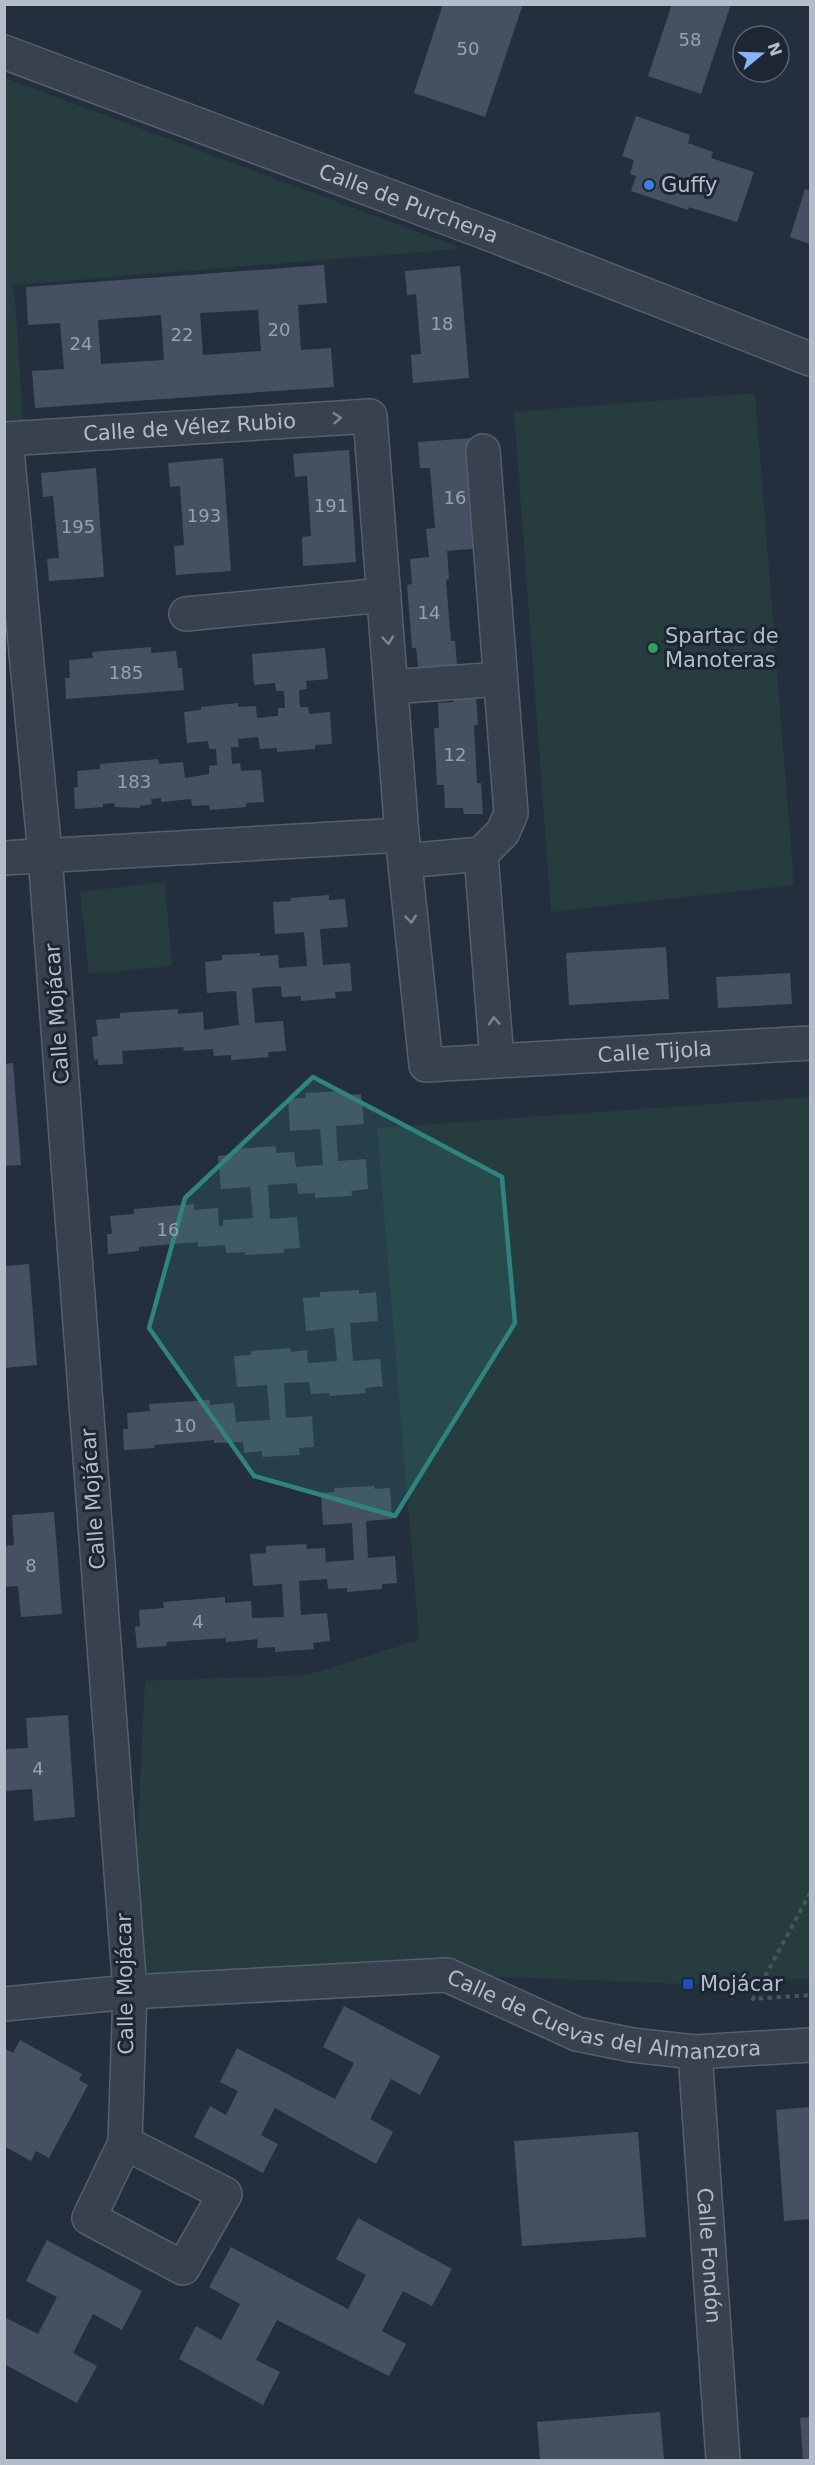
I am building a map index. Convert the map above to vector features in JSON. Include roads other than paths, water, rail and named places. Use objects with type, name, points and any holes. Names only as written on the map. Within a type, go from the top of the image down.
[{"type":"street","name":"Calle de Purchena","points":[[4,52],[485,232],[810,359]]},
{"type":"street","name":"Calle de Vélez Rubio","points":[[45,855],[6,440],[370,416],[404,848]]},
{"type":"street","points":[[483,452],[511,813],[503,832],[481,854],[497,1061]]},
{"type":"street","points":[[186,614],[384,595]]},
{"type":"street","points":[[391,687],[500,679]]},
{"type":"street","points":[[4,858],[45,855],[404,848],[481,854]]},
{"type":"street","name":"Calle Tijola","points":[[404,848],[426,1065],[810,1043]]},
{"type":"street","name":"Calle Mojácar","points":[[45,855],[130,1992],[125,2143]]},
{"type":"street","name":"Calle de Cuevas del Almanzora","points":[[4,2004],[130,1992],[447,1976],[577,2034],[632,2045],[695,2052],[810,2045]]},
{"type":"street","name":"Calle Fondón","points":[[695,2052],[723,2460]]},
{"type":"place","name":"Guffy","points":[[649,185]]},
{"type":"place","name":"Spartac de Manoteras","points":[[653,648]]},
{"type":"place","name":"Mojácar","points":[[688,1984]]}]
